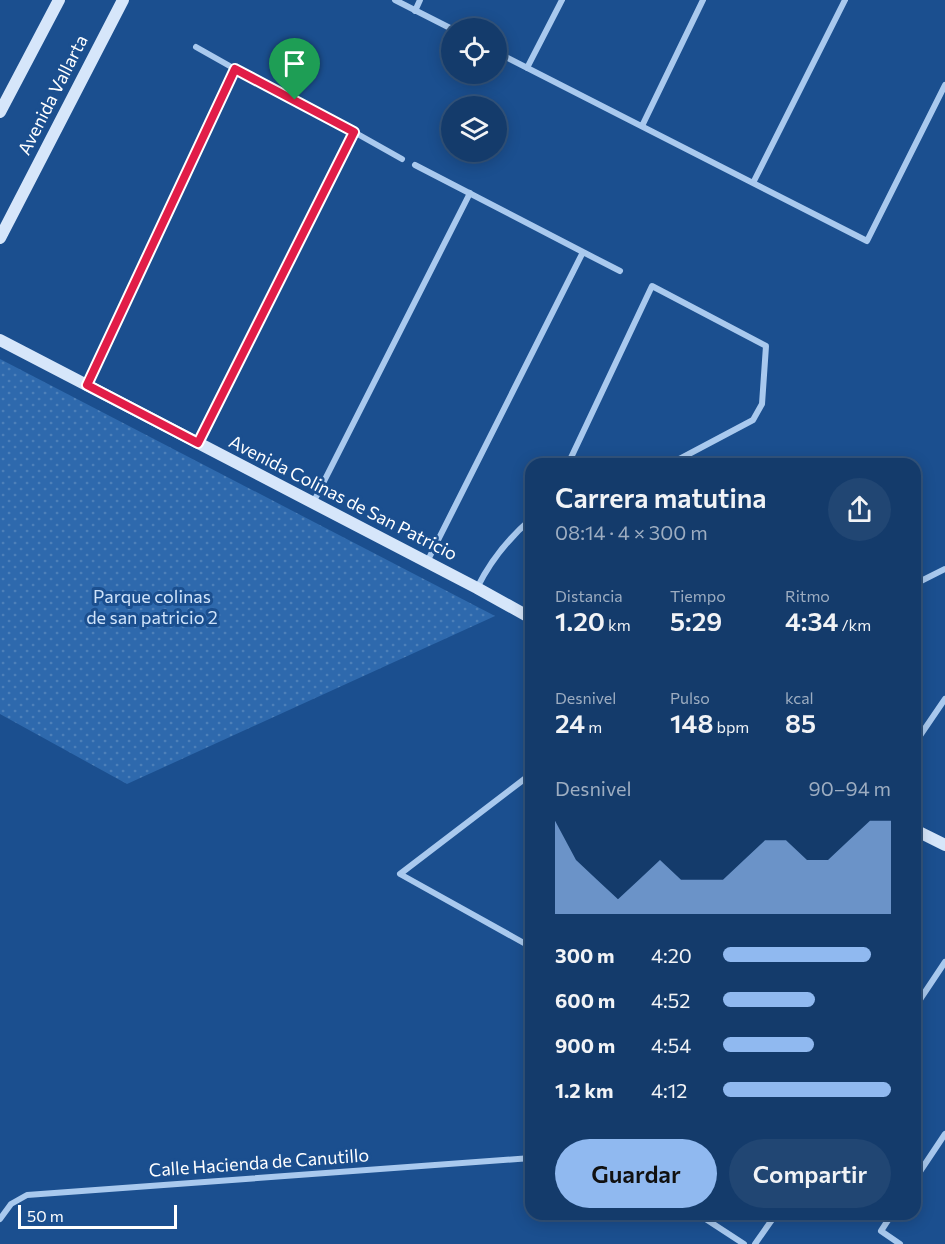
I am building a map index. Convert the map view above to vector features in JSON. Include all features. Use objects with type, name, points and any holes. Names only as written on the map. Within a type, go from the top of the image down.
[{"type":"street","points":[[0,112],[59,0]]},
{"type":"street","name":"Avenida Vallarta","points":[[0,238],[123,0]]},
{"type":"street","points":[[395,0],[441,23]]},
{"type":"street","points":[[415,10],[420,0]]},
{"type":"street","points":[[528,68],[562,0]]},
{"type":"street","points":[[642,126],[703,0]]},
{"type":"street","points":[[753,183],[845,0]]},
{"type":"street","points":[[196,47],[402,159]]},
{"type":"street","points":[[507,58],[867,241],[945,85]]},
{"type":"street","points":[[87,385],[235,69]]},
{"type":"street","points":[[198,443],[354,132]]},
{"type":"street","points":[[415,165],[620,271]]},
{"type":"street","points":[[313,503],[470,194]]},
{"type":"street","points":[[426,563],[583,252]]},
{"type":"street","points":[[571,458],[652,286],[766,346],[762,404],[753,420],[681,458]]},
{"type":"street","name":"Avenida Colinas de San Patricio","points":[[0,340],[525,615]]},
{"type":"street","points":[[477,588],[487,569],[525,524]]},
{"type":"street","points":[[921,581],[945,569]]},
{"type":"street","points":[[921,734],[945,699]]},
{"type":"street","points":[[525,779],[400,874],[525,944]]},
{"type":"street","points":[[921,833],[945,845]]},
{"type":"street","points":[[921,998],[945,962]]},
{"type":"street","points":[[921,1170],[945,1134]]},
{"type":"street","name":"Calle Hacienda de Canutillo","points":[[0,1219],[11,1203],[27,1195],[525,1158]]},
{"type":"street","points":[[707,1220],[744,1244]]},
{"type":"street","points":[[755,1244],[772,1220]]},
{"type":"street","points":[[888,1220],[881,1231],[900,1244]]},
{"type":"green space","name":"Parque colinas de san patricio 2","points":[[0,359],[495,616],[127,784],[0,714]]},
{"type":"route","points":[[235,69],[295,100],[354,132],[198,443],[87,385],[235,69]]}]
